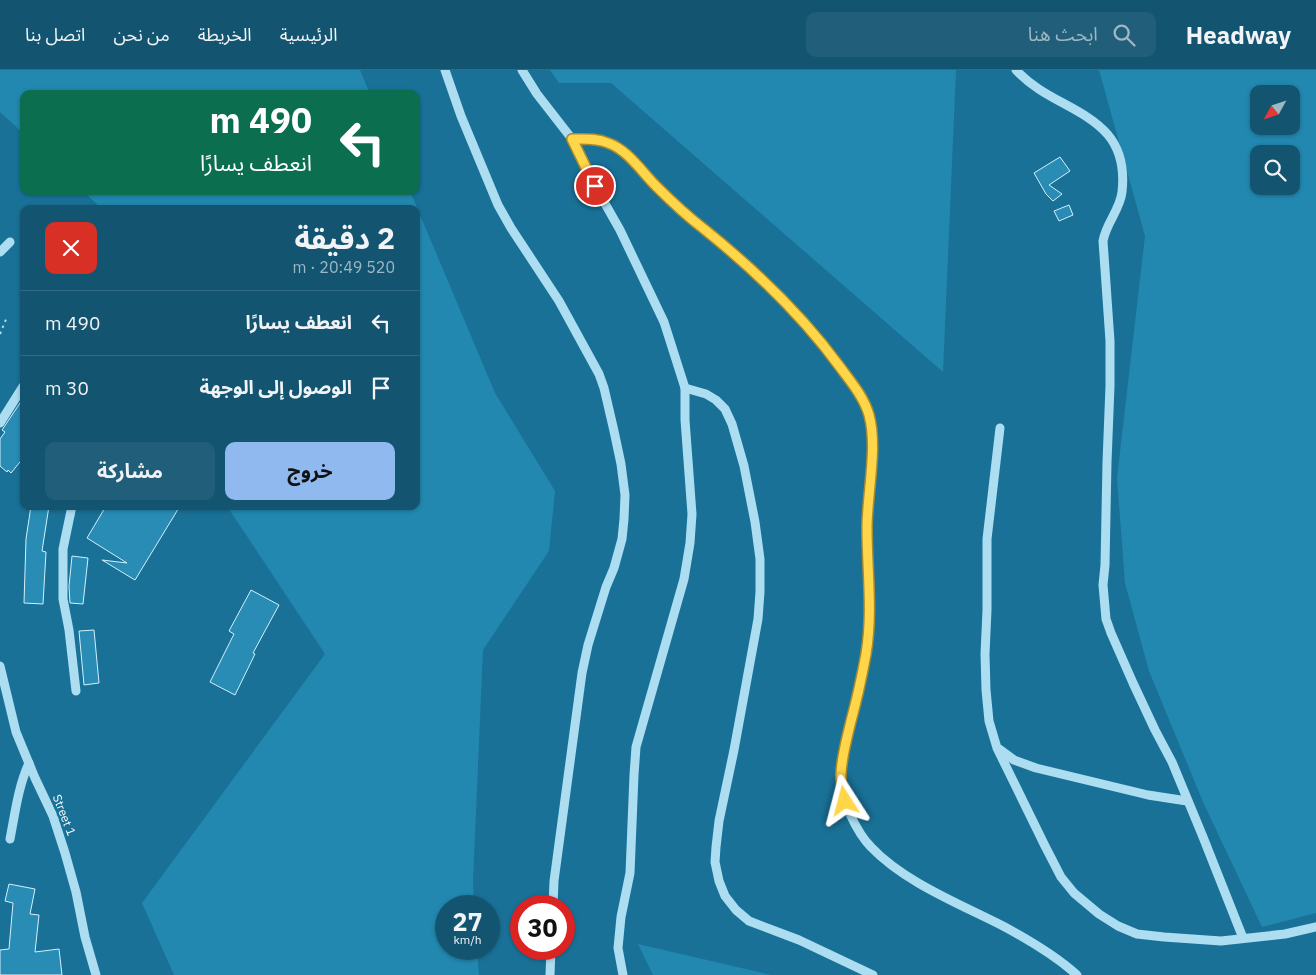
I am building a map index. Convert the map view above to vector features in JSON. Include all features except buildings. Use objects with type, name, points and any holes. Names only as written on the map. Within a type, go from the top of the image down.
[{"type":"street","points":[[445,70],[460,116],[498,205],[559,302],[599,374],[604,388],[621,464],[625,495],[622,539],[590,636],[582,673],[553,895]]},
{"type":"street","points":[[522,70],[537,94],[572,139],[639,269],[664,322],[685,388],[685,420],[692,514],[690,543],[684,579],[636,747],[630,873],[621,917],[618,948],[623,975]]},
{"type":"street","points":[[1016,70],[1039,89],[1080,112],[1100,126],[1106,132],[1118,154],[1121,167],[1122,190],[1120,204],[1108,226],[1103,241],[1110,341],[1103,585],[1106,619],[1155,730],[1172,762],[1242,938]]},
{"type":"street","points":[[572,139],[599,140],[616,147],[627,155],[655,185],[764,281],[798,314],[825,346],[856,389],[870,416],[872,433],[867,525],[870,612],[862,677],[846,743],[841,773],[845,801],[851,816],[869,845],[886,860],[906,875],[939,894],[1039,946],[1077,975]]},
{"type":"street","points":[[0,252],[10,242]]},
{"type":"street","points":[[685,388],[706,394],[716,400],[725,409],[732,424],[744,466],[760,559],[758,619],[719,821],[715,862],[719,881],[725,896],[736,910],[749,921],[799,940],[873,975]]},
{"type":"street","points":[[0,422],[20,391]]},
{"type":"street","points":[[1000,428],[987,539],[985,654],[986,690],[990,721],[997,748],[1062,877],[1074,893],[1098,914],[1118,926],[1137,934],[1221,941],[1285,934],[1316,927]]},
{"type":"street","points":[[71,510],[63,549],[63,599],[69,630],[76,691]]},
{"type":"street","name":"Street 1","points":[[0,666],[16,732],[53,816],[65,853],[96,975]]},
{"type":"street","points":[[997,748],[1014,760],[1036,768],[1148,795],[1187,801]]},
{"type":"street","points":[[10,839],[23,775],[29,763]]},
{"type":"street","points":[[550,975],[551,960]]},
{"type":"path","points":[[0,334],[7,317]]},
{"type":"shaded area","points":[[0,70],[360,70],[368,90],[20,90],[20,130],[0,112]]},
{"type":"shaded area","points":[[550,70],[956,70],[943,372],[611,83],[559,83]]},
{"type":"shaded area","points":[[1099,70],[1316,70],[1316,913],[1262,927],[1203,802],[1149,671],[1125,583],[1117,478],[1145,236]]},
{"type":"shaded area","points":[[87,195],[412,195],[416,205],[98,205]]},
{"type":"shaded area","points":[[420,215],[495,393],[555,491],[549,551],[483,650],[474,895],[435,895],[435,960],[478,960],[479,975],[174,975],[142,903],[325,654],[230,510],[420,510]]},
{"type":"shaded area","points":[[638,944],[771,975],[653,975]]},
{"type":"route","points":[[595,186],[572,139],[599,140],[616,147],[627,155],[655,185],[694,221],[770,287],[798,314],[825,346],[856,389],[870,416],[872,454],[867,552],[870,575],[870,612],[867,645],[860,685],[841,773],[845,801]]}]
